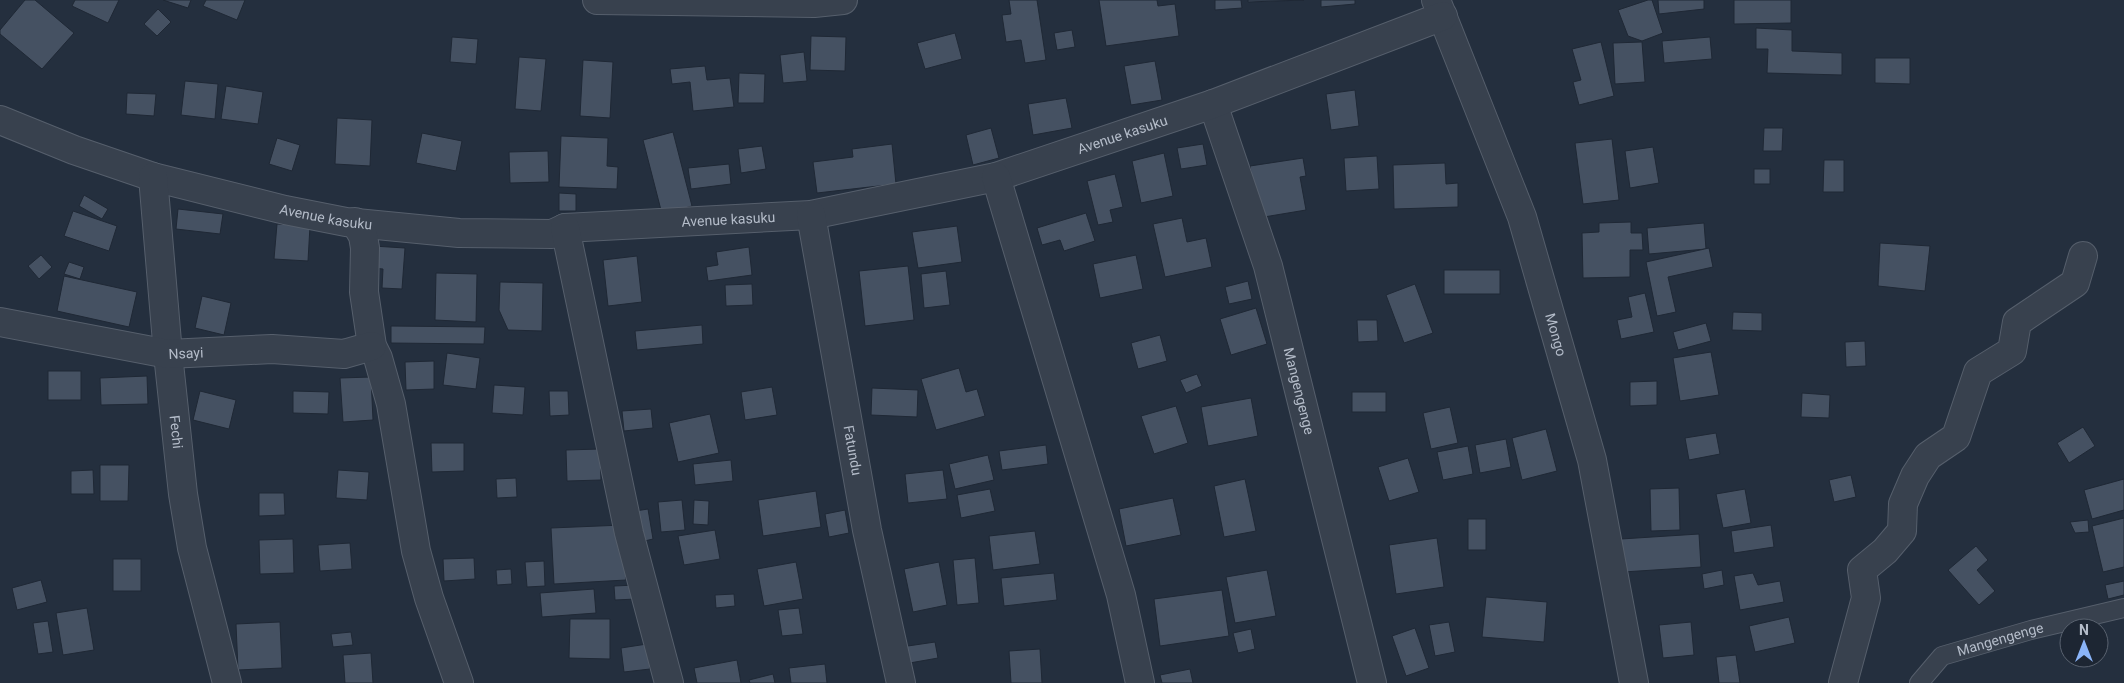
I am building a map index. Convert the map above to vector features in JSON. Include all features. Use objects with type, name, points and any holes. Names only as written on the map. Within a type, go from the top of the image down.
[{"type":"street","points":[[596,0],[814,3],[843,0]]},
{"type":"street","name":"Avenue kasuku","points":[[0,120],[74,150],[153,177],[259,204],[354,222],[459,232],[552,234],[565,228],[811,215],[996,177],[1213,104],[1439,8]]},
{"type":"street","name":"Mongo","points":[[1439,8],[1522,217],[1592,460],[1634,683]]},
{"type":"street","name":"Mangengenge","points":[[1213,104],[1268,266],[1372,683]]},
{"type":"street","name":"Fechi","points":[[153,177],[168,354],[183,494],[192,548],[227,683]]},
{"type":"street","points":[[996,177],[1121,594],[1140,683]]},
{"type":"street","name":"Fatundu","points":[[811,215],[868,530],[901,683]]},
{"type":"street","points":[[354,222],[363,236],[365,248],[364,292],[372,346],[381,366],[391,404],[416,551],[429,598],[459,683]]},
{"type":"street","points":[[565,228],[630,533],[669,683]]},
{"type":"street","points":[[1843,683],[1866,598],[1862,570],[1885,551],[1902,531],[1903,504],[1915,476],[1928,456],[1956,437],[1978,372],[2012,351],[2017,322],[2075,283],[2083,256]]},
{"type":"street","name":"Nsayi","points":[[0,322],[168,354],[272,349],[344,354],[372,346]]},
{"type":"lane","name":"Mangengenge","points":[[1919,683],[1942,656],[2031,630],[2124,608]]},
{"type":"building","points":[[25,0],[35,0],[74,33],[42,69],[0,34],[0,30]]},
{"type":"building","points":[[75,0],[119,0],[108,23],[72,6]]},
{"type":"building","points":[[163,0],[191,0],[188,8]]},
{"type":"building","points":[[206,0],[245,0],[237,20],[203,6]]},
{"type":"building","points":[[1009,0],[1037,0],[1046,60],[1025,63],[1021,40],[1006,42],[1002,15],[1011,14]]},
{"type":"building","points":[[1099,0],[1157,0],[1158,6],[1175,4],[1179,36],[1106,46]]},
{"type":"building","points":[[1215,0],[1241,0],[1242,8],[1215,10]]},
{"type":"building","points":[[1248,0],[1304,0],[1248,2]]},
{"type":"building","points":[[1321,0],[1355,0],[1355,4],[1321,7]]},
{"type":"building","points":[[1652,0],[1663,33],[1642,41],[1628,36],[1618,10]]},
{"type":"building","points":[[1658,0],[1704,0],[1704,9],[1659,14]]},
{"type":"building","points":[[1734,0],[1791,0],[1791,23],[1734,24]]},
{"type":"building","points":[[158,9],[171,22],[157,36],[144,24]]},
{"type":"building","points":[[1756,28],[1792,30],[1792,51],[1842,53],[1842,75],[1767,73],[1768,49],[1756,49]]},
{"type":"building","points":[[1072,30],[1075,47],[1057,50],[1054,33]]},
{"type":"building","points":[[955,33],[962,59],[925,69],[917,43]]},
{"type":"building","points":[[811,36],[846,37],[845,71],[810,70]]},
{"type":"building","points":[[452,37],[478,39],[476,64],[450,62]]},
{"type":"building","points":[[1710,37],[1712,59],[1664,63],[1662,41]]},
{"type":"building","points":[[1601,42],[1614,96],[1579,105],[1573,82],[1581,80],[1572,49]]},
{"type":"building","points":[[1642,42],[1645,82],[1615,84],[1613,43]]},
{"type":"building","points":[[804,52],[807,81],[783,83],[780,55]]},
{"type":"building","points":[[519,57],[546,59],[541,111],[515,109]]},
{"type":"building","points":[[1875,58],[1910,58],[1910,84],[1875,83]]},
{"type":"building","points":[[583,60],[613,62],[610,118],[580,116]]},
{"type":"building","points":[[1155,61],[1162,100],[1131,105],[1124,66]]},
{"type":"building","points":[[705,66],[707,80],[730,78],[734,107],[693,111],[690,82],[672,84],[670,69]]},
{"type":"building","points":[[739,73],[765,74],[764,103],[738,103]]},
{"type":"building","points":[[185,81],[218,84],[215,119],[181,115]]},
{"type":"building","points":[[226,86],[263,92],[258,124],[221,119]]},
{"type":"building","points":[[1355,90],[1359,126],[1331,130],[1326,94]]},
{"type":"building","points":[[127,93],[156,94],[154,116],[126,114]]},
{"type":"building","points":[[1066,98],[1072,128],[1033,135],[1028,104]]},
{"type":"building","points":[[337,118],[372,120],[370,166],[335,164]]},
{"type":"building","points":[[991,128],[999,158],[973,165],[966,135]]},
{"type":"building","points":[[1764,128],[1783,128],[1782,151],[1763,151]]},
{"type":"building","points":[[673,132],[692,206],[662,214],[643,140]]},
{"type":"building","points":[[422,133],[462,141],[456,171],[416,163]]},
{"type":"building","points":[[561,136],[608,138],[607,166],[618,167],[617,189],[559,187]]},
{"type":"building","points":[[277,138],[300,145],[292,171],[269,164]]},
{"type":"building","points":[[1612,139],[1619,200],[1583,204],[1575,143]]},
{"type":"building","points":[[892,144],[896,184],[817,193],[813,162],[853,157],[852,149]]},
{"type":"building","points":[[1203,144],[1207,165],[1181,169],[1177,148]]},
{"type":"building","points":[[762,146],[766,169],[741,173],[738,149]]},
{"type":"building","points":[[1653,147],[1659,183],[1630,188],[1625,151]]},
{"type":"building","points":[[548,151],[549,182],[510,183],[509,152]]},
{"type":"building","points":[[1164,153],[1173,196],[1141,203],[1132,161]]},
{"type":"building","points":[[1377,156],[1379,189],[1346,191],[1344,158]]},
{"type":"building","points":[[1303,158],[1306,176],[1300,177],[1306,210],[1258,218],[1250,166]]},
{"type":"building","points":[[1824,160],[1844,160],[1844,192],[1823,192]]},
{"type":"building","points":[[1445,163],[1446,184],[1458,183],[1458,207],[1394,209],[1393,165]]},
{"type":"building","points":[[729,164],[731,184],[691,189],[688,168]]},
{"type":"building","points":[[1754,169],[1770,169],[1770,184],[1754,184]]},
{"type":"building","points":[[1115,174],[1123,207],[1110,210],[1113,222],[1098,225],[1087,181]]},
{"type":"building","points":[[559,193],[576,194],[576,211],[559,211]]},
{"type":"building","points":[[84,195],[108,209],[102,219],[79,206]]},
{"type":"building","points":[[178,209],[223,214],[220,234],[176,229]]},
{"type":"building","points":[[73,211],[117,226],[109,251],[64,236]]},
{"type":"building","points":[[1086,213],[1095,241],[1064,251],[1060,240],[1042,245],[1037,228]]},
{"type":"building","points":[[1182,218],[1187,242],[1206,238],[1212,267],[1165,277],[1153,224]]},
{"type":"building","points":[[1631,222],[1631,233],[1642,233],[1643,250],[1630,250],[1630,277],[1583,278],[1582,233],[1599,232],[1599,223]]},
{"type":"building","points":[[1704,223],[1706,249],[1649,254],[1647,228]]},
{"type":"building","points":[[277,224],[310,226],[308,261],[274,259]]},
{"type":"building","points":[[957,226],[962,262],[918,268],[912,232]]},
{"type":"building","points":[[1880,243],[1930,246],[1925,291],[1878,286]]},
{"type":"building","points":[[373,246],[405,248],[402,289],[382,288],[383,269],[372,268]]},
{"type":"building","points":[[749,247],[752,275],[708,281],[706,267],[718,265],[716,252]]},
{"type":"building","points":[[1709,248],[1713,267],[1668,277],[1676,312],[1657,316],[1646,262]]},
{"type":"building","points":[[41,255],[52,267],[39,279],[28,266]]},
{"type":"building","points":[[1136,255],[1143,289],[1100,298],[1093,264]]},
{"type":"building","points":[[637,256],[642,302],[608,306],[603,260]]},
{"type":"building","points":[[69,262],[84,267],[80,279],[64,274]]},
{"type":"building","points":[[908,266],[914,320],[865,326],[859,271]]},
{"type":"building","points":[[1444,270],[1500,270],[1500,294],[1444,294]]},
{"type":"building","points":[[946,271],[950,305],[924,308],[921,274]]},
{"type":"building","points":[[436,273],[477,274],[476,322],[435,320]]},
{"type":"building","points":[[64,276],[137,292],[129,327],[57,311]]},
{"type":"building","points":[[1248,281],[1252,299],[1229,304],[1225,287]]},
{"type":"building","points":[[500,282],[543,283],[542,331],[508,330],[499,310]]},
{"type":"building","points":[[752,284],[753,305],[726,306],[725,285]]},
{"type":"building","points":[[1415,284],[1433,333],[1404,343],[1386,295]]},
{"type":"building","points":[[1645,293],[1654,332],[1621,339],[1617,320],[1632,317],[1628,297]]},
{"type":"building","points":[[202,296],[231,303],[224,335],[195,328]]},
{"type":"building","points":[[1256,308],[1267,344],[1231,355],[1220,319]]},
{"type":"building","points":[[1733,312],[1762,313],[1762,331],[1732,330]]},
{"type":"building","points":[[1357,320],[1377,320],[1378,341],[1358,342]]},
{"type":"building","points":[[1706,323],[1711,341],[1678,350],[1673,332]]},
{"type":"building","points":[[702,325],[703,344],[637,350],[635,331]]},
{"type":"building","points":[[391,326],[485,327],[484,344],[391,343]]},
{"type":"building","points":[[1160,335],[1167,361],[1138,369],[1131,343]]},
{"type":"building","points":[[1865,341],[1866,366],[1846,367],[1845,342]]},
{"type":"building","points":[[1711,352],[1719,395],[1680,401],[1673,358]]},
{"type":"building","points":[[447,353],[480,358],[476,389],[443,385]]},
{"type":"building","points":[[434,361],[434,389],[406,390],[405,362]]},
{"type":"building","points":[[959,368],[966,392],[977,389],[985,416],[936,430],[921,379]]},
{"type":"building","points":[[48,371],[81,371],[81,400],[48,400]]},
{"type":"building","points":[[1197,374],[1202,386],[1186,393],[1180,380]]},
{"type":"building","points":[[147,376],[148,404],[101,405],[100,378]]},
{"type":"building","points":[[371,377],[373,420],[343,422],[340,378]]},
{"type":"building","points":[[1657,381],[1657,405],[1630,406],[1630,382]]},
{"type":"building","points":[[494,385],[525,387],[523,415],[492,413]]},
{"type":"building","points":[[772,387],[777,415],[745,420],[741,392]]},
{"type":"building","points":[[872,388],[918,390],[917,417],[871,415]]},
{"type":"building","points":[[200,391],[236,400],[229,429],[193,420]]},
{"type":"building","points":[[293,391],[329,392],[328,414],[293,413]]},
{"type":"building","points":[[549,391],[568,391],[569,415],[550,416]]},
{"type":"building","points":[[1352,392],[1386,392],[1386,412],[1352,412]]},
{"type":"building","points":[[1802,393],[1830,395],[1829,418],[1801,417]]},
{"type":"building","points":[[1251,398],[1258,436],[1208,446],[1201,407]]},
{"type":"building","points":[[1176,406],[1188,443],[1154,454],[1141,416]]},
{"type":"building","points":[[1450,407],[1458,443],[1431,449],[1423,413]]},
{"type":"building","points":[[651,409],[653,428],[624,431],[622,411]]},
{"type":"building","points":[[710,414],[719,453],[678,462],[669,423]]},
{"type":"building","points":[[2083,427],[2095,446],[2069,463],[2057,443]]},
{"type":"building","points":[[1546,429],[1557,471],[1522,480],[1512,438]]},
{"type":"building","points":[[1716,433],[1720,454],[1689,460],[1685,438]]},
{"type":"building","points":[[1506,439],[1511,467],[1480,473],[1475,445]]},
{"type":"building","points":[[431,443],[464,443],[464,471],[432,472]]},
{"type":"building","points":[[1046,445],[1048,464],[1002,470],[999,451]]},
{"type":"building","points":[[1468,446],[1473,474],[1443,480],[1437,452]]},
{"type":"building","points":[[600,449],[601,480],[567,481],[566,450]]},
{"type":"building","points":[[988,455],[994,480],[955,489],[949,464]]},
{"type":"building","points":[[1408,458],[1419,492],[1389,501],[1378,467]]},
{"type":"building","points":[[731,460],[733,481],[695,485],[693,464]]},
{"type":"building","points":[[100,465],[129,465],[128,501],[100,501]]},
{"type":"building","points":[[93,470],[94,494],[71,494],[71,471]]},
{"type":"building","points":[[338,470],[369,472],[367,500],[336,498]]},
{"type":"building","points":[[943,470],[947,499],[908,503],[905,474]]},
{"type":"building","points":[[1851,475],[1856,497],[1834,502],[1829,480]]},
{"type":"building","points":[[516,478],[517,497],[497,498],[496,479]]},
{"type":"building","points":[[1245,479],[1256,531],[1224,537],[1214,486]]},
{"type":"building","points":[[2124,479],[2124,510],[2092,519],[2084,490]]},
{"type":"building","points":[[1679,488],[1680,530],[1651,531],[1650,489]]},
{"type":"building","points":[[990,489],[995,511],[961,518],[957,495]]},
{"type":"building","points":[[1745,489],[1751,523],[1723,528],[1716,494]]},
{"type":"building","points":[[816,491],[821,527],[763,536],[758,500]]},
{"type":"building","points":[[259,493],[284,493],[285,515],[259,516]]},
{"type":"building","points":[[1173,498],[1181,535],[1126,546],[1119,509]]},
{"type":"building","points":[[682,500],[685,530],[661,532],[658,502]]},
{"type":"building","points":[[694,500],[709,501],[708,525],[693,524]]},
{"type":"building","points":[[648,509],[653,539],[636,543],[629,512]]},
{"type":"building","points":[[845,510],[849,533],[829,537],[825,514]]},
{"type":"building","points":[[2124,518],[2124,567],[2103,572],[2092,526]]},
{"type":"building","points":[[1468,519],[1486,519],[1486,550],[1468,550]]},
{"type":"building","points":[[2088,520],[2089,532],[2075,533],[2070,522]]},
{"type":"building","points":[[623,525],[626,580],[554,584],[551,528]]},
{"type":"building","points":[[1771,525],[1774,547],[1734,553],[1731,531]]},
{"type":"building","points":[[715,530],[720,559],[684,565],[678,536]]},
{"type":"building","points":[[1035,531],[1040,564],[993,570],[989,536]]},
{"type":"building","points":[[1699,534],[1701,567],[1623,572],[1621,539]]},
{"type":"building","points":[[1437,538],[1444,587],[1396,594],[1389,545]]},
{"type":"building","points":[[293,539],[294,573],[260,574],[259,540]]},
{"type":"building","points":[[350,543],[352,569],[320,571],[318,545]]},
{"type":"building","points":[[1976,546],[1988,560],[1977,570],[1995,591],[1979,605],[1948,570]]},
{"type":"building","points":[[474,558],[475,579],[444,581],[443,559]]},
{"type":"building","points":[[975,558],[979,603],[957,605],[953,560]]},
{"type":"building","points":[[113,559],[141,559],[141,591],[113,591]]},
{"type":"building","points":[[544,561],[545,586],[527,587],[525,562]]},
{"type":"building","points":[[796,562],[803,599],[764,606],[757,569]]},
{"type":"building","points":[[939,562],[947,605],[913,612],[904,569]]},
{"type":"building","points":[[511,569],[512,584],[497,585],[496,570]]},
{"type":"building","points":[[1267,570],[1276,616],[1235,623],[1226,577]]},
{"type":"building","points":[[1722,570],[1724,585],[1704,589],[1702,574]]},
{"type":"building","points":[[1054,573],[1057,600],[1004,606],[1001,578]]},
{"type":"building","points":[[1753,573],[1758,585],[1780,581],[1784,602],[1740,610],[1734,576]]},
{"type":"building","points":[[41,580],[47,602],[17,610],[12,588]]},
{"type":"building","points":[[2124,581],[2124,595],[2108,599],[2105,585]]},
{"type":"building","points":[[636,585],[636,599],[615,600],[614,586]]},
{"type":"building","points":[[594,589],[596,613],[542,617],[540,593]]},
{"type":"building","points":[[1222,590],[1229,636],[1160,646],[1154,599]]},
{"type":"building","points":[[734,594],[735,606],[716,608],[715,595]]},
{"type":"building","points":[[1486,597],[1547,602],[1544,642],[1482,637]]},
{"type":"building","points":[[87,608],[94,650],[63,655],[56,613]]},
{"type":"building","points":[[799,608],[803,634],[782,636],[778,610]]},
{"type":"building","points":[[1789,617],[1795,643],[1755,652],[1749,626]]},
{"type":"building","points":[[570,619],[610,619],[610,659],[569,658]]},
{"type":"building","points":[[48,621],[53,652],[38,654],[33,623]]},
{"type":"building","points":[[280,622],[282,668],[238,670],[236,624]]},
{"type":"building","points":[[1449,622],[1455,652],[1435,656],[1429,625]]},
{"type":"building","points":[[1691,622],[1694,655],[1663,658],[1659,625]]},
{"type":"building","points":[[1415,628],[1429,668],[1406,676],[1392,636]]},
{"type":"building","points":[[1251,629],[1255,649],[1238,653],[1233,633]]},
{"type":"building","points":[[351,632],[353,645],[333,647],[331,634]]},
{"type":"building","points":[[935,642],[938,658],[904,664],[901,647]]},
{"type":"building","points":[[647,644],[650,669],[624,672],[621,648]]},
{"type":"building","points":[[1040,649],[1042,683],[1011,683],[1009,651]]},
{"type":"building","points":[[371,653],[373,683],[345,683],[343,655]]},
{"type":"building","points":[[1736,655],[1740,683],[1719,683],[1716,657]]},
{"type":"building","points":[[737,660],[741,683],[697,683],[694,668]]},
{"type":"building","points":[[825,664],[827,683],[791,683],[789,668]]},
{"type":"building","points":[[1190,669],[1193,683],[1162,683],[1160,675]]},
{"type":"building","points":[[773,674],[775,683],[750,683],[749,680]]}]
